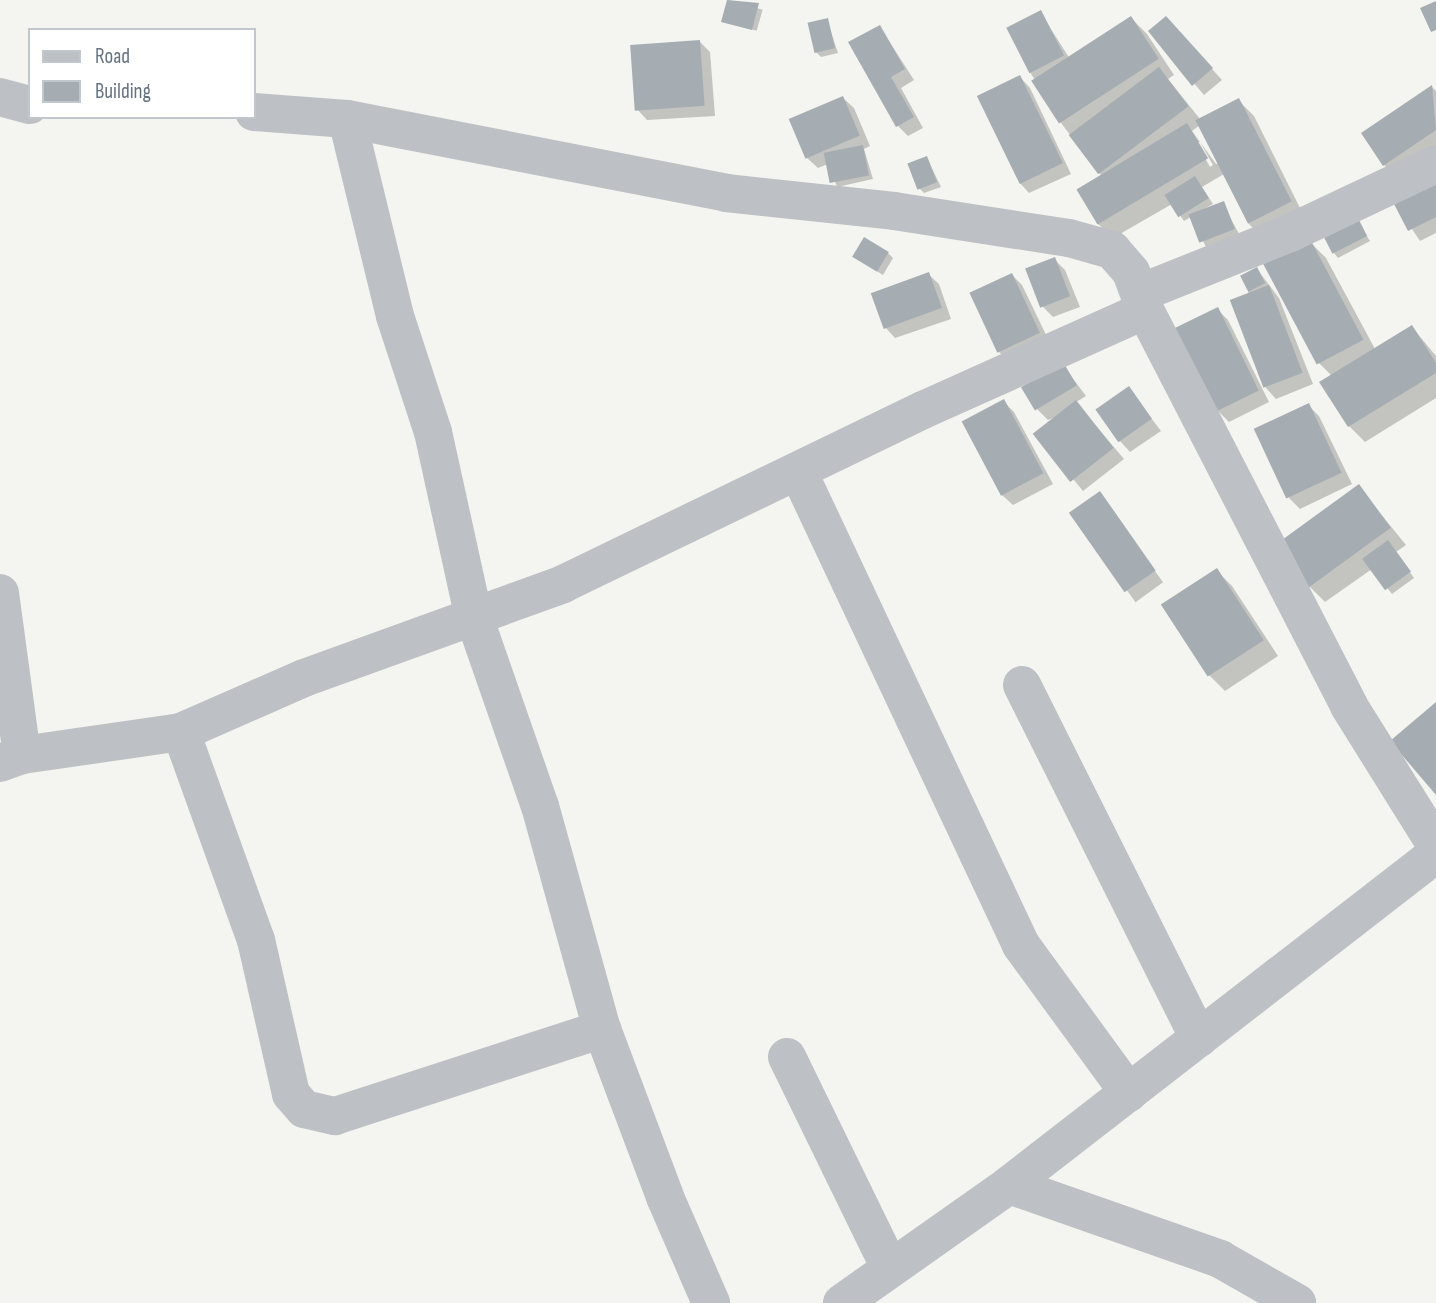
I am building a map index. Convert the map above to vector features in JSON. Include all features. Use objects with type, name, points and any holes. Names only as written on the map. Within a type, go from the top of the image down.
[{"type":"street","points":[[0,97],[28,104]]},
{"type":"street","points":[[256,112],[347,119],[726,193],[894,211],[1069,238],[1112,250],[1131,272],[1142,302],[1349,706],[1436,845]]},
{"type":"street","points":[[347,119],[395,316],[432,432],[473,614],[540,806],[603,1029],[665,1197],[711,1303]]},
{"type":"street","points":[[0,593],[11,759],[181,732],[304,678],[624,558],[1142,302],[1436,164]]},
{"type":"street","points":[[798,471],[1021,946],[1129,1093]]},
{"type":"street","points":[[1022,685],[1199,1038]]},
{"type":"street","points":[[181,732],[256,940],[291,1094],[304,1109],[335,1116],[603,1029]]},
{"type":"street","points":[[842,1303],[1009,1185],[1436,854]]},
{"type":"street","points":[[788,1058],[890,1268]]},
{"type":"street","points":[[1009,1185],[1220,1259],[1297,1303]]},
{"type":"building","points":[[727,0],[759,3],[752,30],[721,22]]},
{"type":"building","points":[[1436,1],[1436,30],[1431,32],[1420,8]]},
{"type":"building","points":[[1041,10],[1064,55],[1029,73],[1006,28]]},
{"type":"building","points":[[1131,16],[1159,59],[1059,124],[1031,81]]},
{"type":"building","points":[[1166,16],[1213,68],[1192,86],[1148,31]]},
{"type":"building","points":[[828,18],[835,48],[815,53],[808,23]]},
{"type":"building","points":[[880,25],[905,69],[891,77],[914,117],[896,127],[848,42]]},
{"type":"building","points":[[700,40],[705,106],[635,111],[630,45]]},
{"type":"building","points":[[1159,67],[1188,106],[1098,174],[1069,135]]},
{"type":"building","points":[[1020,75],[1063,163],[1020,184],[977,96]]},
{"type":"building","points":[[1432,85],[1436,130],[1383,166],[1361,133]]},
{"type":"building","points":[[843,96],[860,136],[805,159],[789,119]]},
{"type":"building","points":[[1239,98],[1292,201],[1248,224],[1195,120]]},
{"type":"building","points":[[1187,123],[1208,158],[1098,225],[1076,189]]},
{"type":"building","points":[[863,145],[869,175],[830,183],[824,153]]},
{"type":"building","points":[[927,156],[937,182],[917,190],[907,164]]},
{"type":"building","points":[[1195,176],[1209,198],[1178,217],[1164,195]]},
{"type":"building","points":[[1436,181],[1436,217],[1408,231],[1394,204]]},
{"type":"building","points":[[1224,201],[1235,229],[1199,243],[1189,215]]},
{"type":"building","points":[[1359,220],[1367,236],[1332,254],[1324,238]]},
{"type":"building","points":[[864,237],[889,252],[877,272],[852,257]]},
{"type":"building","points":[[1310,239],[1364,340],[1317,365],[1263,264]]},
{"type":"building","points":[[1055,257],[1070,296],[1040,308],[1025,268]]},
{"type":"building","points":[[1257,267],[1265,283],[1248,292],[1240,276]]},
{"type":"building","points":[[929,272],[942,308],[884,329],[871,293]]},
{"type":"building","points":[[1012,273],[1040,333],[997,353],[969,293]]},
{"type":"building","points":[[1269,285],[1303,373],[1263,388],[1230,300]]},
{"type":"building","points":[[1218,307],[1259,391],[1216,412],[1175,328]]},
{"type":"building","points":[[1412,325],[1436,363],[1436,373],[1348,427],[1319,382]]},
{"type":"building","points":[[1063,362],[1077,385],[1035,410],[1021,387]]},
{"type":"building","points":[[1129,386],[1152,419],[1118,442],[1095,410]]},
{"type":"building","points":[[1004,399],[1043,473],[1001,496],[962,422]]},
{"type":"building","points":[[1076,400],[1114,448],[1070,482],[1033,434]]},
{"type":"building","points":[[1309,403],[1342,473],[1286,499],[1254,429]]},
{"type":"building","points":[[1359,484],[1391,528],[1308,588],[1276,544]]},
{"type":"building","points":[[1100,491],[1156,570],[1125,592],[1069,513]]},
{"type":"building","points":[[1388,540],[1411,572],[1385,590],[1362,559]]},
{"type":"building","points":[[1217,568],[1264,640],[1208,677],[1161,604]]},
{"type":"building","points":[[1436,702],[1436,795],[1390,741]]}]
